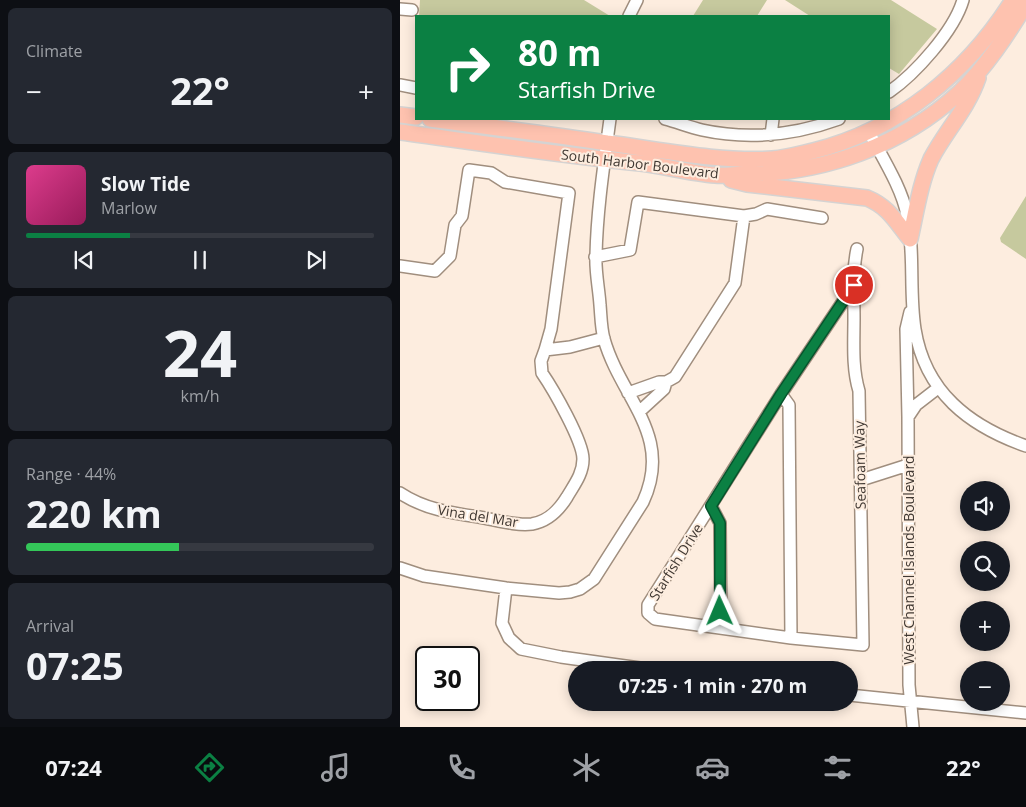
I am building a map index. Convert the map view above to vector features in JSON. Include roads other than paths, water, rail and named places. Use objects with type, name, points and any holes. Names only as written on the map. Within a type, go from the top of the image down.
[{"type":"main road","points":[[877,147],[908,130],[960,92],[981,68],[1018,5]]},
{"type":"main road","points":[[869,132],[902,114],[928,96],[972,55],[1018,5]]},
{"type":"main road","points":[[910,239],[923,181],[931,160],[976,85],[981,68]]},
{"type":"main road","points":[[400,115],[415,117]]},
{"type":"main road","name":"South Harbor Boulevard","points":[[437,120],[724,158],[774,159],[836,146],[869,132]]},
{"type":"main road","name":"South Harbor Boulevard","points":[[400,132],[605,160],[650,164],[716,175],[755,174],[803,169],[855,156],[877,147]]},
{"type":"main road","points":[[716,175],[747,184],[867,198],[877,202],[890,212],[910,239]]},
{"type":"street","points":[[630,15],[638,0]]},
{"type":"street","points":[[890,91],[914,72],[936,47],[963,0]]},
{"type":"street","points":[[400,9],[412,10]]},
{"type":"street","points":[[400,86],[415,88]]},
{"type":"street","points":[[400,568],[424,576],[506,588],[564,592],[580,589],[594,579],[643,502],[654,464],[653,449],[640,412],[618,373],[604,338],[595,257],[610,120]]},
{"type":"street","points":[[669,120],[719,133],[771,135],[805,130],[836,120]]},
{"type":"street","points":[[771,135],[773,120]]},
{"type":"street","name":"West Channel Islands Boulevard","points":[[869,132],[903,200],[910,239],[915,329],[920,351],[938,388]]},
{"type":"street","name":"Vina del Mar","points":[[400,266],[435,271],[450,256],[455,225],[462,216],[469,170],[491,173],[506,182],[569,193],[551,329],[541,361],[542,373],[578,439],[583,459],[579,477],[558,511],[542,521],[524,524],[441,511],[424,506],[400,493]]},
{"type":"street","points":[[595,257],[630,250],[638,202],[744,216],[756,214],[767,209],[822,218]]},
{"type":"street","points":[[628,393],[664,389],[666,382],[675,377],[735,283],[744,216]]},
{"type":"street","name":"Seafoam Way","points":[[791,638],[862,645],[859,391],[855,376],[853,265],[857,249]]},
{"type":"street","name":"Starfish Drive","points":[[721,628],[655,619],[648,613],[648,605],[781,394],[854,285]]},
{"type":"street","name":"West Channel Islands Boulevard","points":[[913,301],[906,329],[911,702],[913,727]]},
{"type":"street","points":[[545,350],[570,347],[604,338]]},
{"type":"street","points":[[908,417],[910,411],[916,405],[938,388],[953,405],[973,421],[1004,438],[1026,446]]},
{"type":"street","points":[[640,412],[655,389]]},
{"type":"street","points":[[711,506],[720,523],[721,628],[791,638],[790,406],[781,394]]},
{"type":"street","points":[[861,480],[908,464]]},
{"type":"street","points":[[506,588],[502,623],[509,638],[521,649],[584,661]]},
{"type":"street","points":[[858,695],[1026,714]]}]
